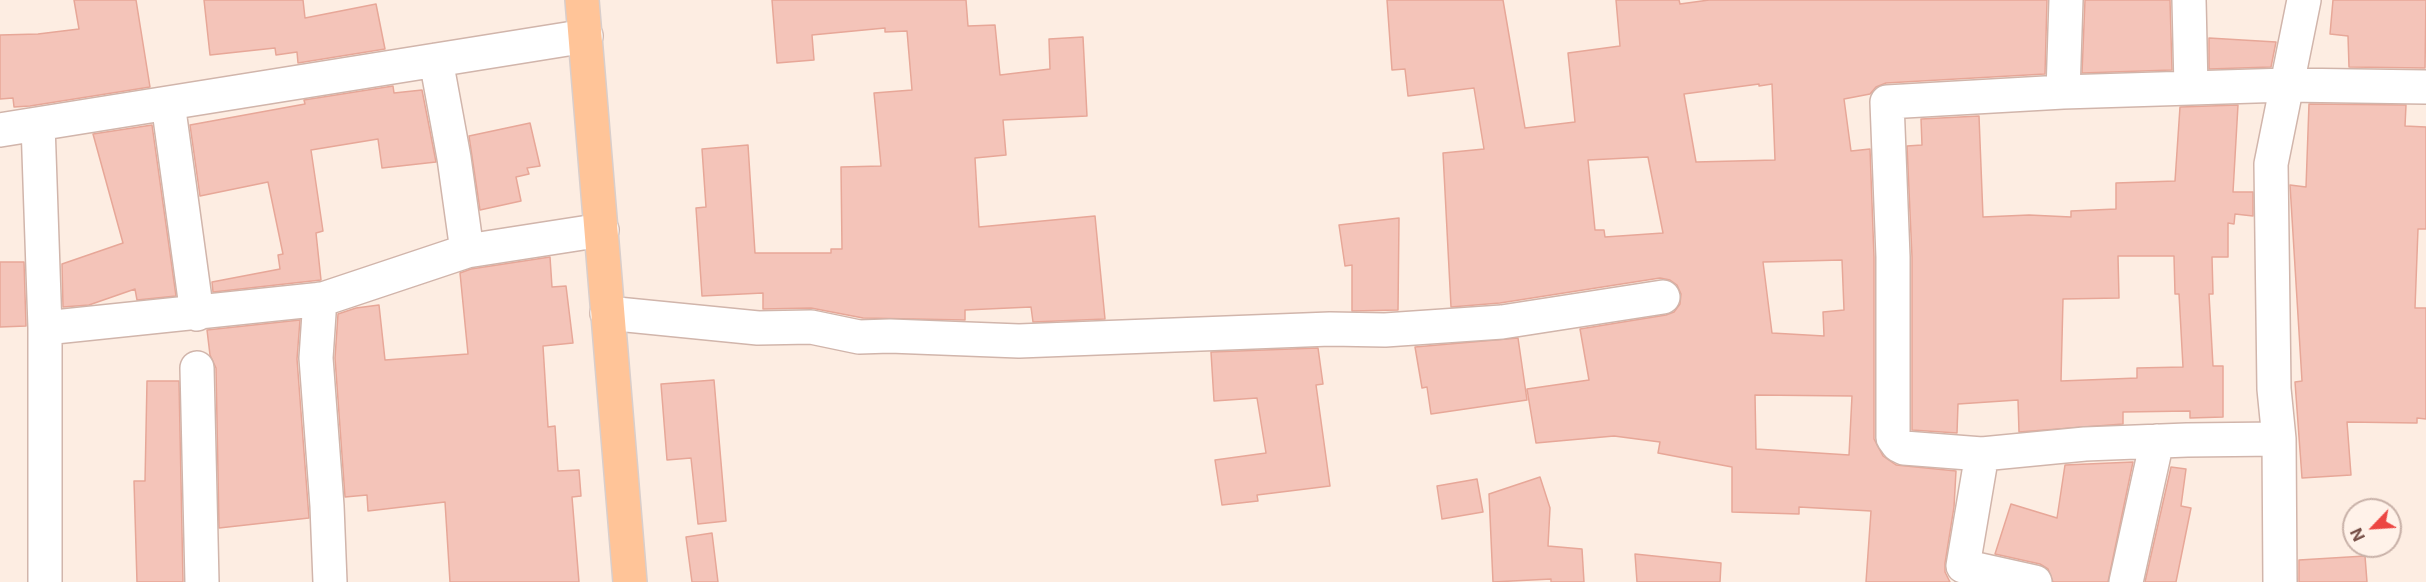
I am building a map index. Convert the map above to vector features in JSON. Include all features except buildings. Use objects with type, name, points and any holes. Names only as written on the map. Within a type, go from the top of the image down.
[{"type":"main road","points":[[582,0],[630,582]]},
{"type":"street","points":[[2062,92],[2066,0]]},
{"type":"street","points":[[2189,0],[2191,88]]},
{"type":"street","points":[[2280,582],[2279,439],[2274,389],[2271,164],[2304,0]]},
{"type":"street","points":[[0,130],[586,36]]},
{"type":"street","points":[[436,60],[468,250]]},
{"type":"street","points":[[2279,439],[2085,444],[1982,454],[1904,448],[1898,445],[1893,438],[1893,257],[1887,102],[2062,92],[2287,85],[2426,87]]},
{"type":"street","points":[[168,103],[197,314]]},
{"type":"street","points":[[38,124],[45,328],[45,582]]},
{"type":"street","points":[[45,328],[197,314],[320,299],[468,250],[602,230]]},
{"type":"street","points":[[607,313],[758,328],[811,327],[859,337],[1019,341],[1330,329],[1385,330],[1491,323],[1663,297]]},
{"type":"street","points":[[320,299],[316,357],[330,582]]},
{"type":"street","points":[[197,368],[202,582]]},
{"type":"street","points":[[2126,582],[2157,441]]},
{"type":"street","points":[[1982,454],[1963,566],[2035,582]]}]
